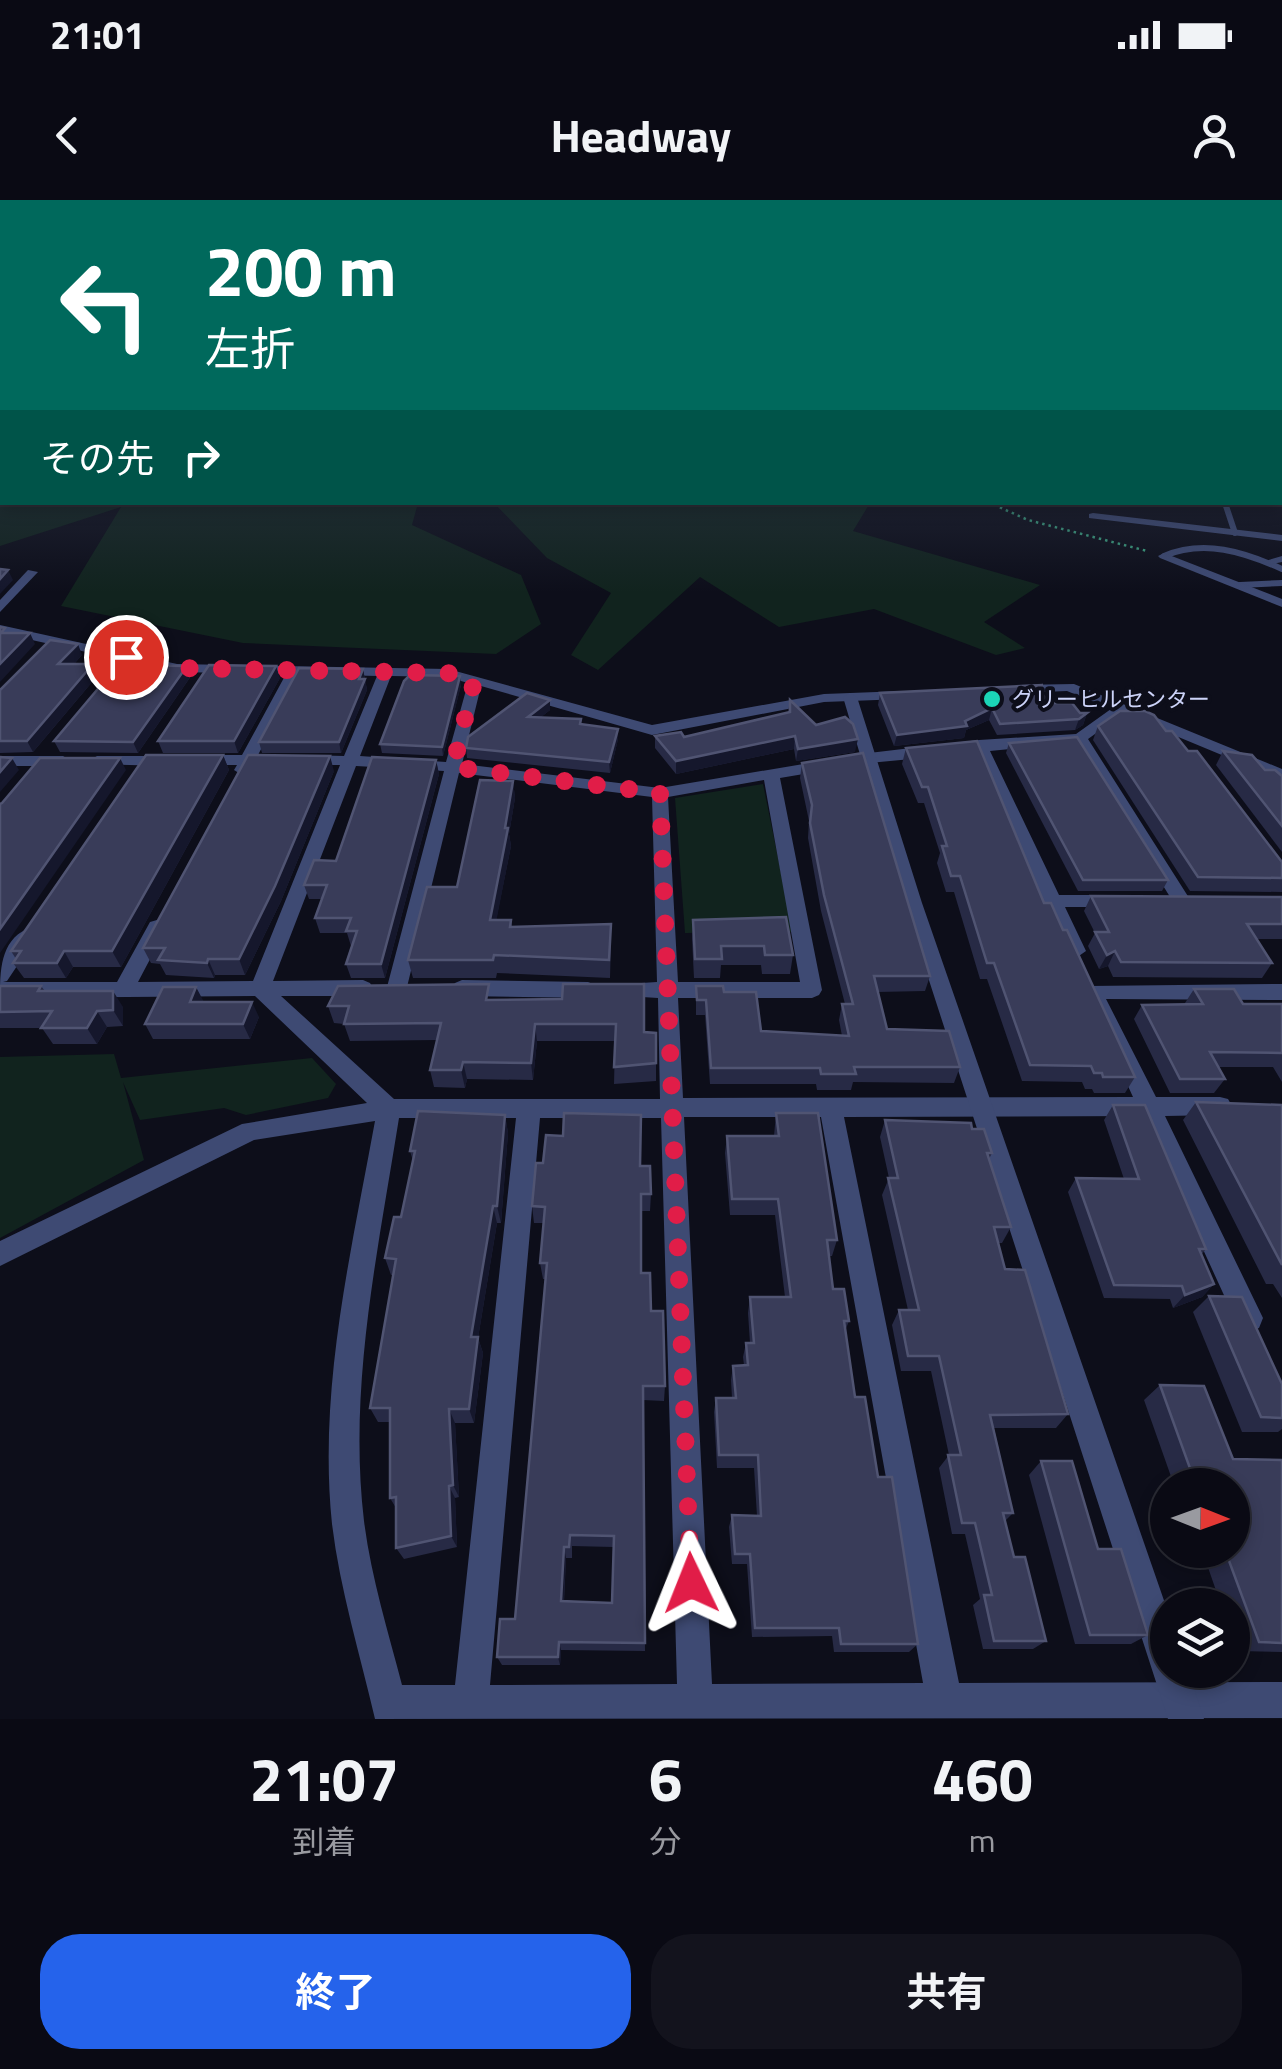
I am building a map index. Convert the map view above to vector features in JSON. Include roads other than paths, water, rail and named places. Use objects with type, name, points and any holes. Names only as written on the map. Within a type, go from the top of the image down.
[{"type":"street","points":[[1093,516],[1282,538]]},
{"type":"street","points":[[1164,556],[1282,603]]},
{"type":"street","points":[[1268,562],[1282,559]]},
{"type":"street","points":[[1,606],[32,572],[16,572]]},
{"type":"street","points":[[0,628],[201,677],[295,670],[448,673],[652,730],[824,698],[930,694]]},
{"type":"street","points":[[39,654],[52,640]]},
{"type":"street","points":[[114,672],[126,657]]},
{"type":"street","points":[[228,795],[295,670]]},
{"type":"street","points":[[260,989],[386,670]]},
{"type":"street","points":[[416,988],[453,767],[474,682]]},
{"type":"street","points":[[1009,690],[1069,687],[1282,775]]},
{"type":"street","points":[[850,697],[1150,1610]]},
{"type":"street","points":[[0,761],[35,767],[150,753],[247,760],[350,760],[453,767],[660,793],[869,758],[1080,738],[1122,708]]},
{"type":"street","points":[[1080,738],[1181,901]]},
{"type":"street","points":[[1194,739],[1194,753],[1205,768]]},
{"type":"street","points":[[979,745],[1257,1335]]},
{"type":"street","points":[[35,767],[52,746]]},
{"type":"street","points":[[134,777],[150,753]]},
{"type":"street","points":[[0,990],[812,990],[771,775]]},
{"type":"street","points":[[660,793],[696,1710]]},
{"type":"street","points":[[1053,901],[1126,901]]},
{"type":"street","points":[[124,988],[162,918]]},
{"type":"street","points":[[0,976],[34,926]]},
{"type":"street","points":[[260,989],[389,1110]]},
{"type":"street","points":[[1095,991],[1282,992]]},
{"type":"street","points":[[0,1254],[250,1132],[389,1110],[1244,1106]]},
{"type":"street","points":[[830,1108],[946,1710]]},
{"type":"street","points":[[470,1702],[530,1109]]},
{"type":"street","points":[[389,1110],[354,1315],[346,1397],[346,1496],[361,1602],[391,1711],[470,1702],[696,1710],[946,1710],[1176,1688],[1282,1700]]},
{"type":"lane","points":[[1226,505],[1235,533]]},
{"type":"lane","points":[[1164,556],[1182,546],[1227,550],[1282,569]]},
{"type":"lane","points":[[1240,585],[1282,584]]},
{"type":"place","name":"グリーヒルセンター","points":[[992,699]]}]
